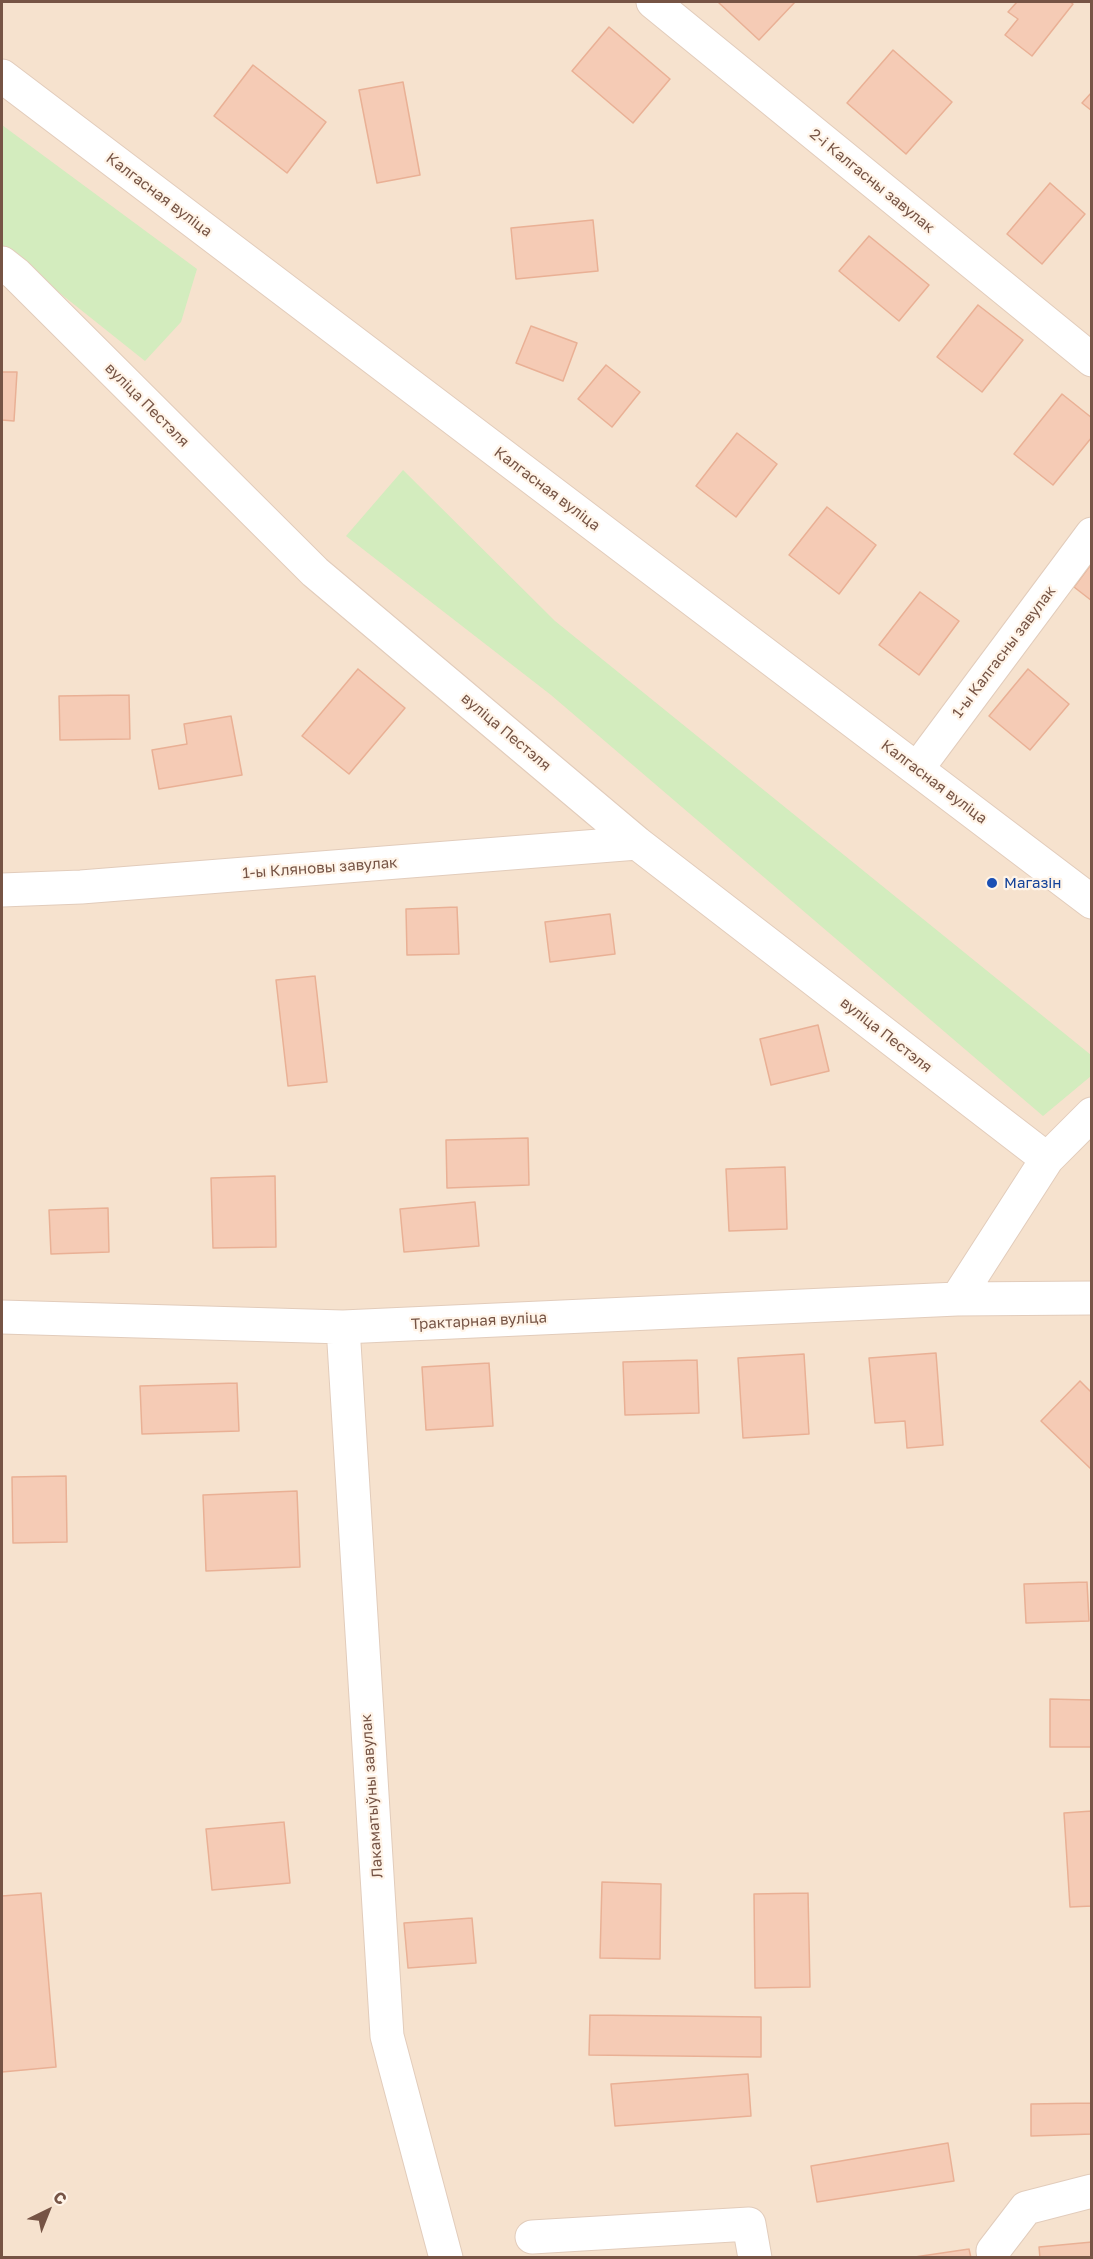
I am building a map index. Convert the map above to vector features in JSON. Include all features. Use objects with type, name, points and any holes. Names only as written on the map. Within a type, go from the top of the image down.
[{"type":"street","name":"2-і Калгасны завулак","points":[[653,2],[1092,360]]},
{"type":"street","name":"Калгасная вуліца","points":[[2,76],[1092,902]]},
{"type":"street","name":"вуліца Пестэля","points":[[2,263],[16,274],[315,572],[637,843],[1047,1159]]},
{"type":"street","name":"1-ы Калгасны завулак","points":[[917,769],[1092,534]]},
{"type":"street","name":"1-ы Кляновы завулак","points":[[2,891],[81,887],[637,843]]},
{"type":"street","points":[[957,1299],[1047,1159],[1092,1114]]},
{"type":"street","name":"Трактарная вуліца","points":[[2,1317],[344,1327],[957,1299],[1092,1298]]},
{"type":"street","name":"Лакаматыўны завулак","points":[[344,1327],[387,2036],[446,2258]]},
{"type":"street","points":[[994,2258],[993,2250],[1026,2208],[1092,2192]]},
{"type":"street","points":[[532,2237],[749,2224],[755,2258]]},
{"type":"shaded area","points":[[2,2],[1091,2],[1091,2257],[2,2257]]},
{"type":"green space","points":[[2,125],[197,269],[181,322],[145,361],[2,247]]},
{"type":"green space","points":[[403,470],[555,621],[1091,1055],[1091,1076],[1043,1116],[551,695],[346,536]]},
{"type":"building","points":[[718,2],[795,2],[759,40]]},
{"type":"building","points":[[1017,2],[1070,2],[1073,4],[1032,56],[1005,35],[1018,19],[1008,12]]},
{"type":"building","points":[[609,27],[670,79],[633,123],[572,71]]},
{"type":"building","points":[[893,50],[952,102],[906,154],[847,103]]},
{"type":"building","points":[[253,65],[326,122],[287,173],[214,116]]},
{"type":"building","points":[[403,82],[420,175],[377,183],[359,90]]},
{"type":"building","points":[[1092,92],[1092,111],[1082,103]]},
{"type":"building","points":[[1050,183],[1085,214],[1042,264],[1007,234]]},
{"type":"building","points":[[593,220],[598,271],[516,279],[511,228]]},
{"type":"building","points":[[869,236],[929,285],[899,321],[839,271]]},
{"type":"building","points":[[978,305],[1023,340],[982,392],[937,357]]},
{"type":"building","points":[[531,326],[577,343],[563,381],[516,363]]},
{"type":"building","points":[[606,365],[640,392],[612,427],[578,399]]},
{"type":"building","points":[[2,372],[17,372],[14,421],[2,420]]},
{"type":"building","points":[[1062,394],[1092,418],[1092,437],[1053,485],[1014,454]]},
{"type":"building","points":[[737,433],[777,464],[736,517],[696,486]]},
{"type":"building","points":[[827,507],[876,545],[839,594],[789,555]]},
{"type":"building","points":[[1092,563],[1092,601],[1074,587]]},
{"type":"building","points":[[920,592],[959,621],[919,675],[879,645]]},
{"type":"building","points":[[358,669],[405,708],[349,774],[302,736]]},
{"type":"building","points":[[1028,669],[1069,704],[1030,750],[989,716]]},
{"type":"building","points":[[129,695],[130,739],[60,740],[59,696]]},
{"type":"building","points":[[231,716],[242,775],[159,789],[152,750],[187,744],[184,724]]},
{"type":"building","points":[[457,907],[459,954],[407,955],[406,909]]},
{"type":"building","points":[[610,914],[615,954],[550,962],[545,922]]},
{"type":"building","points":[[315,976],[327,1082],[288,1086],[276,980]]},
{"type":"building","points":[[818,1025],[829,1071],[771,1085],[760,1039]]},
{"type":"building","points":[[528,1138],[529,1185],[447,1188],[446,1140]]},
{"type":"building","points":[[785,1167],[787,1229],[729,1231],[726,1169]]},
{"type":"building","points":[[275,1176],[276,1247],[213,1248],[211,1178]]},
{"type":"building","points":[[475,1202],[479,1246],[404,1252],[400,1209]]},
{"type":"building","points":[[108,1208],[109,1252],[51,1254],[49,1210]]},
{"type":"building","points":[[936,1353],[943,1445],[907,1448],[905,1421],[875,1423],[869,1358]]},
{"type":"building","points":[[804,1354],[809,1434],[743,1438],[738,1358]]},
{"type":"building","points":[[697,1360],[699,1413],[625,1415],[623,1362]]},
{"type":"building","points":[[489,1363],[493,1426],[426,1430],[422,1367]]},
{"type":"building","points":[[1080,1381],[1092,1393],[1092,1470],[1041,1421]]},
{"type":"building","points":[[237,1383],[239,1431],[142,1434],[140,1386]]},
{"type":"building","points":[[66,1476],[67,1542],[13,1543],[12,1477]]},
{"type":"building","points":[[297,1491],[300,1567],[206,1571],[203,1495]]},
{"type":"building","points":[[1087,1582],[1089,1621],[1026,1623],[1024,1584]]},
{"type":"building","points":[[1050,1699],[1092,1700],[1092,1747],[1050,1747]]},
{"type":"building","points":[[1092,1811],[1092,1906],[1070,1907],[1064,1813]]},
{"type":"building","points":[[284,1822],[290,1883],[212,1890],[206,1829]]},
{"type":"building","points":[[602,1882],[661,1884],[660,1959],[600,1958]]},
{"type":"building","points":[[41,1893],[56,2067],[2,2072],[2,1896]]},
{"type":"building","points":[[808,1893],[810,1987],[755,1988],[754,1894]]},
{"type":"building","points":[[472,1918],[476,1963],[408,1968],[404,1923]]},
{"type":"building","points":[[590,2015],[761,2017],[761,2057],[589,2055]]},
{"type":"building","points":[[748,2074],[751,2116],[615,2126],[611,2084]]},
{"type":"building","points":[[1091,2103],[1092,2134],[1031,2136],[1031,2104]]},
{"type":"building","points":[[948,2143],[954,2181],[817,2202],[811,2166]]},
{"type":"building","points":[[1092,2242],[1092,2258],[1040,2258],[1039,2247]]},
{"type":"building","points":[[969,2249],[971,2258],[908,2258]]},
{"type":"place","name":"Магазін","points":[[992,883]]}]
